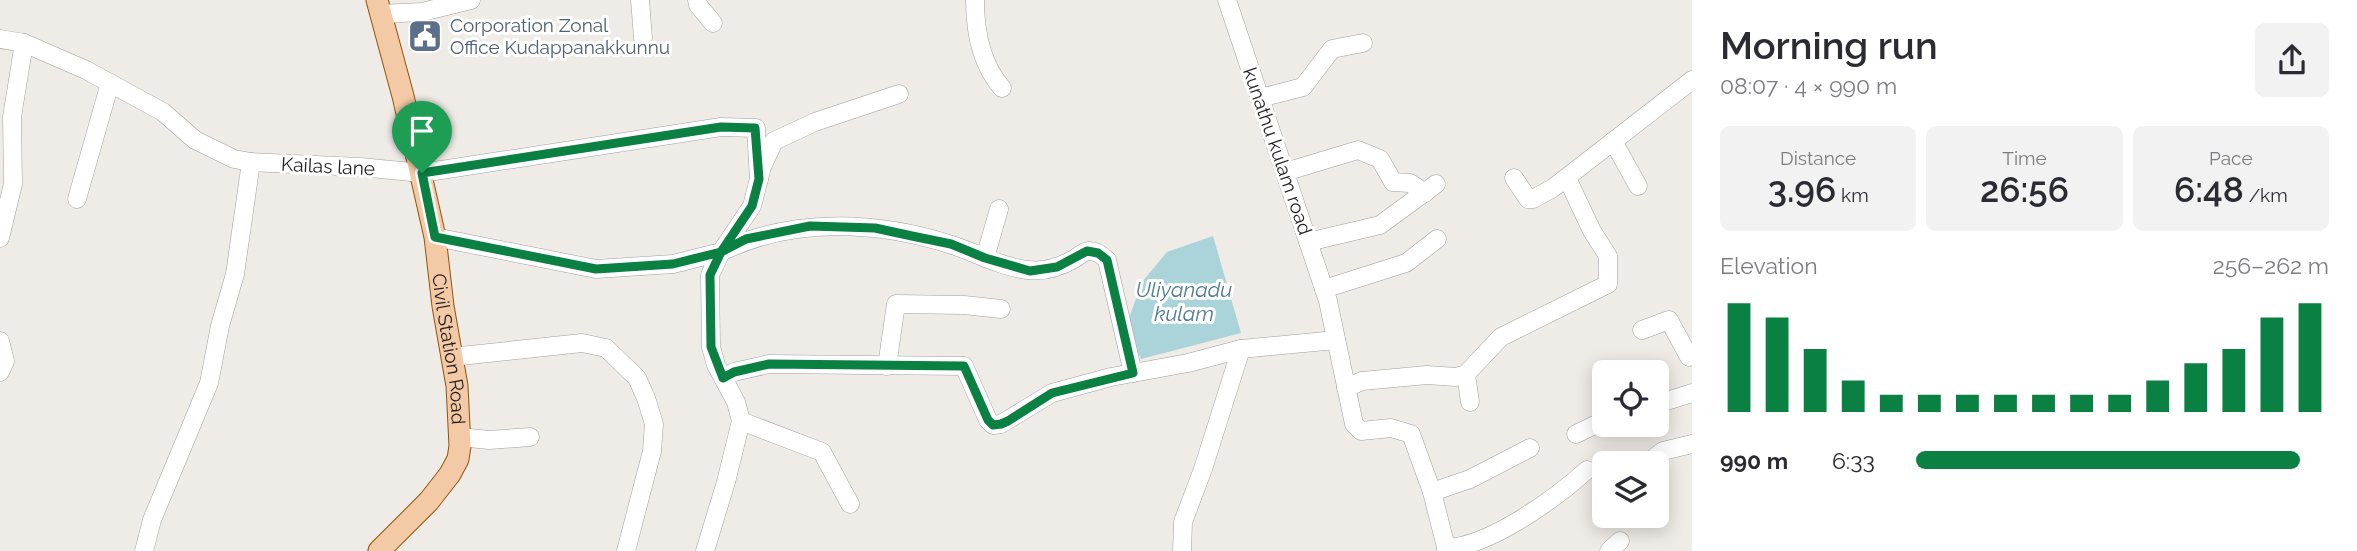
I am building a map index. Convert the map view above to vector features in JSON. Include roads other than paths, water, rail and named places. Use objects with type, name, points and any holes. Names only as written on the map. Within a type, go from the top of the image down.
[{"type":"main road","name":"Civil Station Road","points":[[379,7],[422,173],[435,237],[457,386],[459,437],[458,459],[450,474],[429,501],[379,551]]},
{"type":"street","points":[[640,0],[643,38]]},
{"type":"street","points":[[697,0],[713,23]]},
{"type":"street","points":[[975,0],[981,50],[1002,88]]},
{"type":"street","name":"kunathu kulam road","points":[[1227,0],[1326,295],[1354,424],[1358,430],[1364,432],[1391,428],[1411,434],[1432,492]]},
{"type":"street","points":[[379,7],[422,12],[459,1]]},
{"type":"street","name":"Kailas lane","points":[[0,39],[24,43],[110,83],[163,112],[195,139],[234,159],[422,173],[721,127],[755,128],[759,179]]},
{"type":"street","points":[[0,238],[13,184],[12,117],[24,43]]},
{"type":"street","points":[[1260,98],[1303,87],[1332,49],[1363,43]]},
{"type":"street","points":[[1514,178],[1527,198],[1532,200],[1567,178],[1692,80]]},
{"type":"street","points":[[77,199],[110,83]]},
{"type":"street","points":[[705,551],[741,421],[736,402],[711,347],[710,275],[721,252],[752,206],[774,141],[815,122],[899,94]]},
{"type":"street","points":[[1613,141],[1638,186]]},
{"type":"street","points":[[1285,172],[1358,150],[1380,159],[1393,182],[1430,188],[1380,225],[1308,242]]},
{"type":"street","points":[[144,551],[152,520],[209,383],[220,326],[235,274],[251,162]]},
{"type":"street","points":[[1346,388],[1362,381],[1427,374],[1456,377],[1466,374],[1501,337],[1608,284],[1608,256],[1592,231],[1567,178]]},
{"type":"street","points":[[985,258],[999,209]]},
{"type":"street","points":[[435,237],[596,269],[673,264],[721,252],[746,239],[810,226],[875,228],[951,244],[985,258],[1030,271],[1057,267],[1087,251],[1098,253],[1107,260],[1133,373]]},
{"type":"street","points":[[1326,295],[1406,263],[1437,239]]},
{"type":"street","points":[[887,366],[896,304],[964,305],[1001,309]]},
{"type":"street","points":[[1642,330],[1669,320],[1689,357],[1692,356]]},
{"type":"street","points":[[723,378],[734,372],[769,364],[964,366],[988,420],[993,425],[1008,421],[1052,393],[1241,349],[1336,340]]},
{"type":"street","points":[[0,341],[5,361],[0,372]]},
{"type":"street","points":[[451,357],[582,343],[606,348],[637,378],[654,424],[652,451],[626,551]]},
{"type":"street","points":[[1182,551],[1183,522],[1203,469],[1241,349]]},
{"type":"street","points":[[1466,374],[1470,402]]},
{"type":"street","points":[[1669,400],[1692,393]]},
{"type":"street","points":[[741,421],[822,452],[850,505]]},
{"type":"street","points":[[1576,434],[1592,426]]},
{"type":"street","points":[[459,437],[489,440],[530,437]]},
{"type":"street","points":[[1663,451],[1692,444]]},
{"type":"street","points":[[1530,448],[1469,479],[1432,492],[1447,550],[1490,536],[1563,491],[1587,470]]},
{"type":"water","name":"Uliyanadu kulam","points":[[1213,236],[1241,333],[1141,359],[1130,334],[1128,321],[1142,282],[1167,252]]},
{"type":"place","name":"Corporation Zonal Office Kudappanakkunnu","points":[[425,36]]}]
